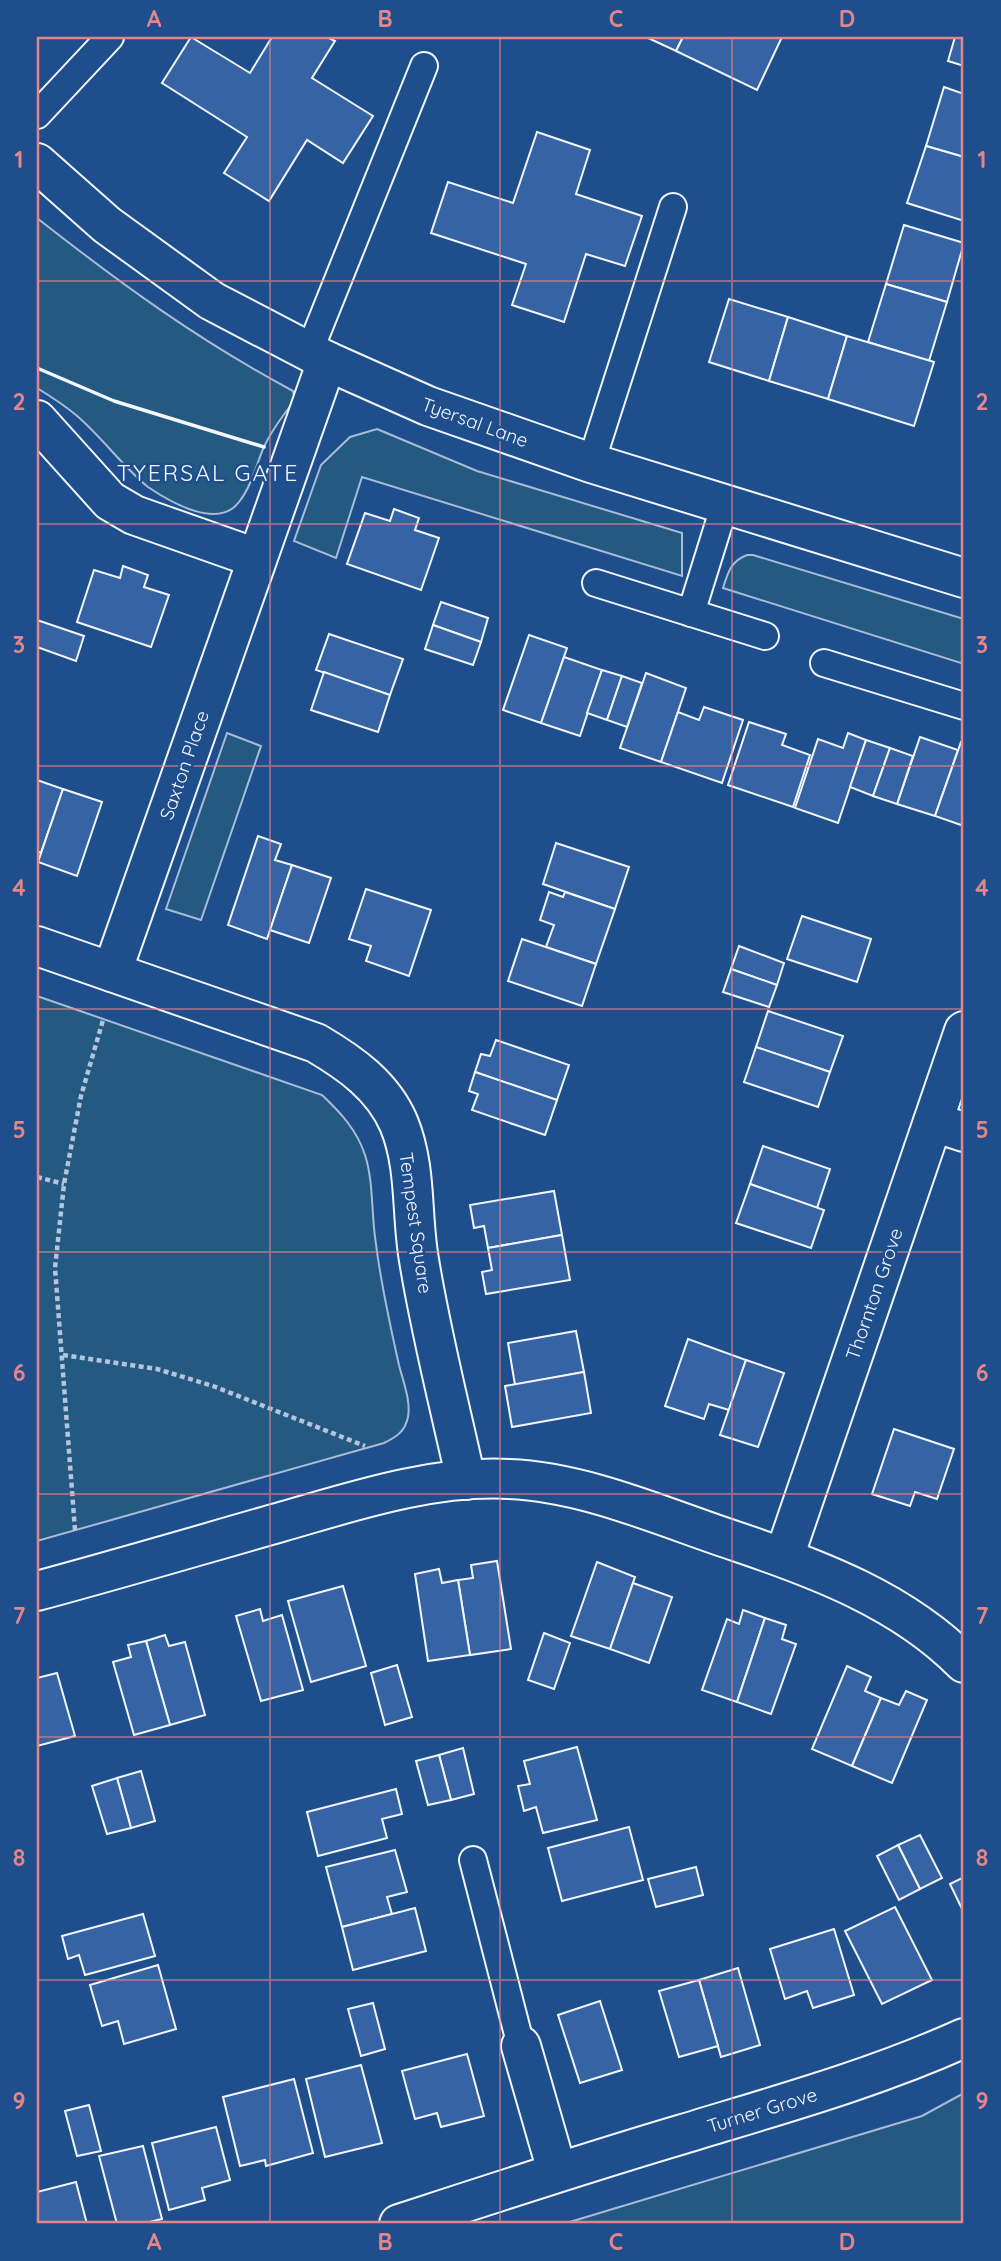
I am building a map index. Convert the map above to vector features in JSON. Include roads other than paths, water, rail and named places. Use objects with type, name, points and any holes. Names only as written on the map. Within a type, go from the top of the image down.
[{"type":"street","name":"Tyersal Lane","points":[[37,163],[107,225],[212,301],[318,357],[428,406],[591,463],[963,573]]},
{"type":"street","name":"Saxton Place","points":[[112,972],[256,558],[318,357]]},
{"type":"street","points":[[37,420],[110,502],[134,515],[256,558]]},
{"type":"street","name":"Tempest Square","points":[[37,946],[317,1043],[350,1062],[377,1089],[398,1122],[410,1158],[418,1257],[466,1480]]},
{"type":"street","name":"Thornton Grove","points":[[784,1557],[949,1127],[964,1031]]},
{"type":"street","points":[[37,1591],[335,1506],[422,1486],[466,1480],[508,1479],[550,1483],[590,1493],[784,1557],[890,1606],[928,1631],[964,1662]]},
{"type":"street","name":"Turner Grove","points":[[399,2224],[557,2171],[844,2085],[915,2060],[964,2038]]},
{"type":"street","points":[[521,2046],[557,2171]]},
{"type":"lane","points":[[37,115],[110,37]]},
{"type":"lane","points":[[318,357],[424,66]]},
{"type":"lane","points":[[591,463],[673,207]]},
{"type":"lane","points":[[691,613],[725,504]]},
{"type":"lane","points":[[596,583],[765,636]]},
{"type":"lane","points":[[824,663],[964,706]]},
{"type":"lane","points":[[473,1860],[521,2046]]},
{"type":"district","name":"TYERSAL GATE","points":[[208,472]]}]
